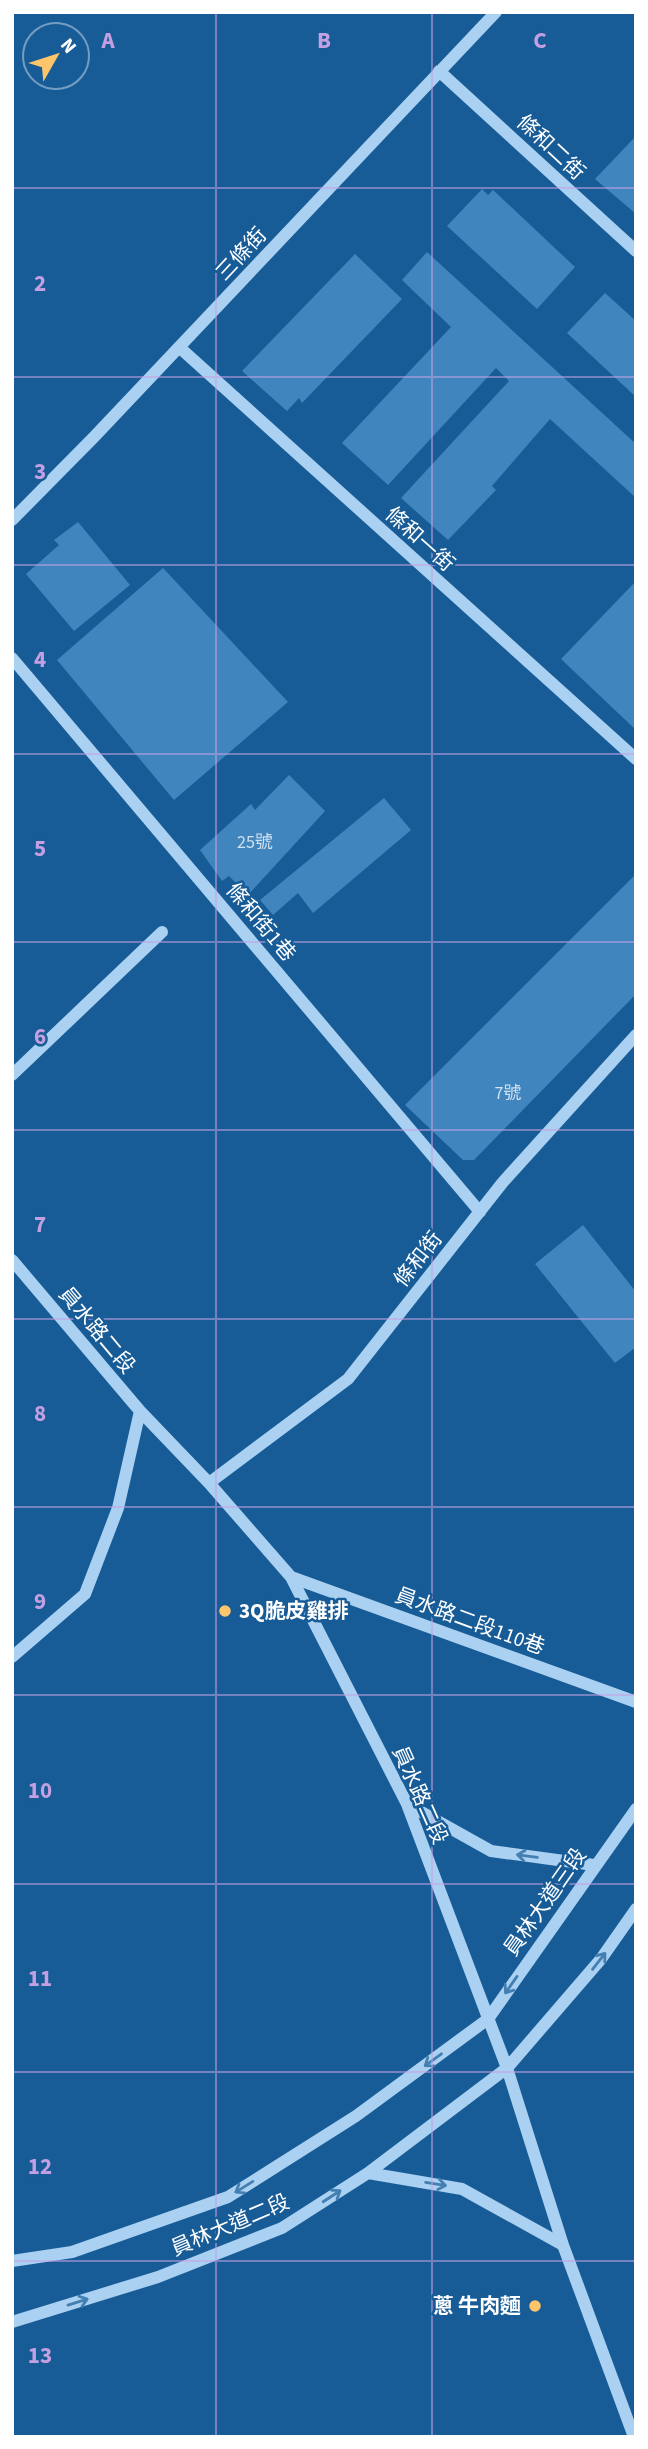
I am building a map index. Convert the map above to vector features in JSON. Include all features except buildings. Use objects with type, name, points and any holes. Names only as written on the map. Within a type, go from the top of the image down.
[{"type":"street","name":"三條街","points":[[12,520],[496,12]]},
{"type":"street","name":"條和二街","points":[[439,71],[636,251]]},
{"type":"street","name":"條和一街","points":[[179,347],[636,759]]},
{"type":"street","name":"條和街1巷","points":[[12,657],[480,1212]]},
{"type":"street","points":[[12,1075],[162,932]]},
{"type":"street","name":"條和街","points":[[209,1483],[348,1380],[503,1181],[636,1035]]},
{"type":"street","name":"員水路二段","points":[[12,1260],[140,1411],[209,1483],[291,1577],[407,1804],[507,2068],[564,2245],[634,2437]]},
{"type":"street","points":[[12,1657],[85,1594],[118,1508],[140,1411]]},
{"type":"street","name":"員水路二段110巷","points":[[291,1577],[636,1702]]},
{"type":"street","points":[[407,1804],[491,1851],[594,1865]]},
{"type":"street","name":"員林大道三段","points":[[488,2019],[636,1809]]},
{"type":"street","points":[[507,2068],[601,1959],[636,1909]]},
{"type":"street","name":"員林大道二段","points":[[12,2261],[72,2252],[228,2197],[356,2116],[488,2019]]},
{"type":"street","name":"員林大道二段","points":[[12,2322],[158,2277],[282,2228],[368,2173],[507,2068]]},
{"type":"street","points":[[368,2173],[462,2189],[564,2245]]},
{"type":"place","name":"3Q脆皮雞排","points":[[225,1611]]},
{"type":"place","name":"蔥 牛肉麵","points":[[535,2306]]}]
